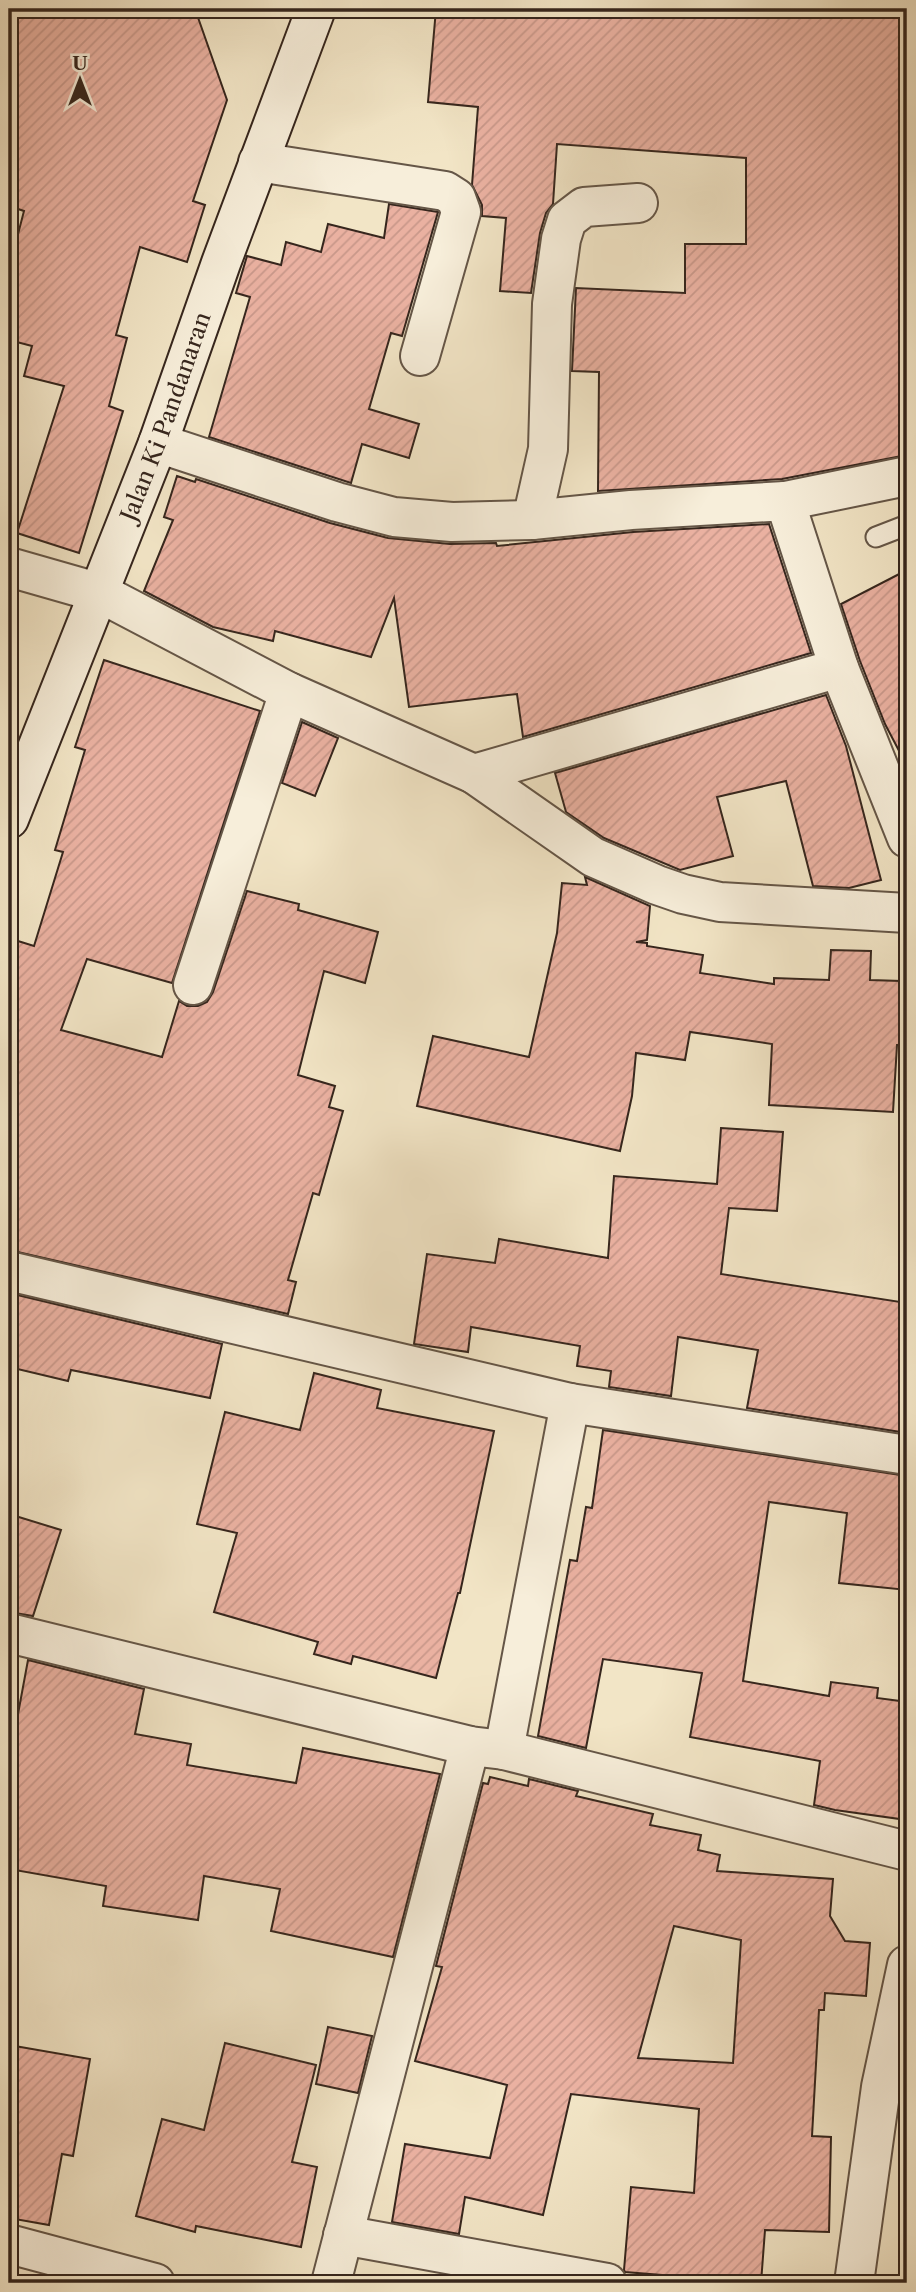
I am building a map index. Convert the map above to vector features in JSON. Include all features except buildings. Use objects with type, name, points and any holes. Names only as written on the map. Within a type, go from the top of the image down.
[{"type":"street","name":"Jalan Ki Pandanaran","points":[[9,819],[158,443],[258,162],[316,9]]},
{"type":"street","points":[[258,162],[445,191],[456,198],[461,212],[420,356]]},
{"type":"street","points":[[532,520],[548,449],[552,304],[561,239],[567,220],[584,207],[638,203]]},
{"type":"street","points":[[158,443],[337,502],[394,517],[452,522],[532,520],[631,510],[785,501],[907,476]]},
{"type":"street","points":[[785,501],[839,668],[907,838]]},
{"type":"street","points":[[9,568],[100,593],[289,692],[474,774],[593,857],[683,894],[720,902],[907,914]]},
{"type":"street","points":[[474,774],[839,668]]},
{"type":"street","points":[[193,985],[289,692]]},
{"type":"street","points":[[9,1271],[570,1403],[907,1455]]},
{"type":"street","points":[[331,2283],[487,1748],[570,1403]]},
{"type":"street","points":[[9,1633],[907,1851]]},
{"type":"street","points":[[854,2283],[881,2087],[907,1965]]},
{"type":"street","points":[[343,2235],[607,2283]]},
{"type":"street","points":[[10,2249],[155,2283]]},
{"type":"lane","points":[[876,537],[907,525]]}]
